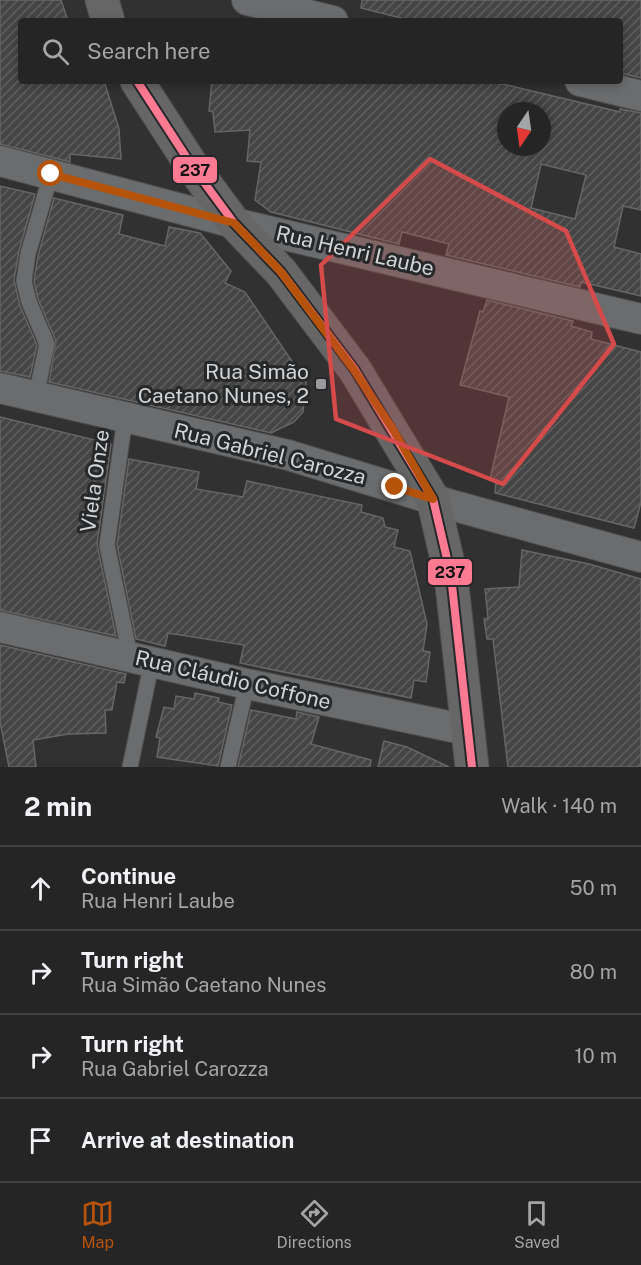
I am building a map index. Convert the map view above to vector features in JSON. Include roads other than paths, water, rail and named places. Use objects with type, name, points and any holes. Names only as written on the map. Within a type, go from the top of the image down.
[{"type":"main road","points":[[102,0],[107,18]]},
{"type":"main road","points":[[139,84],[192,166],[234,223],[281,272],[354,370],[394,431],[433,499],[450,576],[472,767]]},
{"type":"street","points":[[247,0],[321,18]]},
{"type":"street","points":[[592,84],[641,96]]},
{"type":"street","name":"Rua Henri Laube","points":[[0,161],[234,223],[641,319]]},
{"type":"street","name":"Rua Gabriel Carozza","points":[[0,388],[288,455],[433,499],[641,556]]},
{"type":"street","name":"Rua Cláudio Coffone","points":[[0,627],[247,684],[466,730]]},
{"type":"lane","points":[[36,396],[47,344],[29,302],[24,281],[28,254],[51,174]]},
{"type":"lane","name":"Viela Onze","points":[[125,418],[107,545],[141,659]]},
{"type":"lane","points":[[130,767],[141,659]]},
{"type":"lane","points":[[228,767],[247,684]]},
{"type":"place","name":"Rua Simão Caetano Nunes, 2","points":[[321,384]]}]
